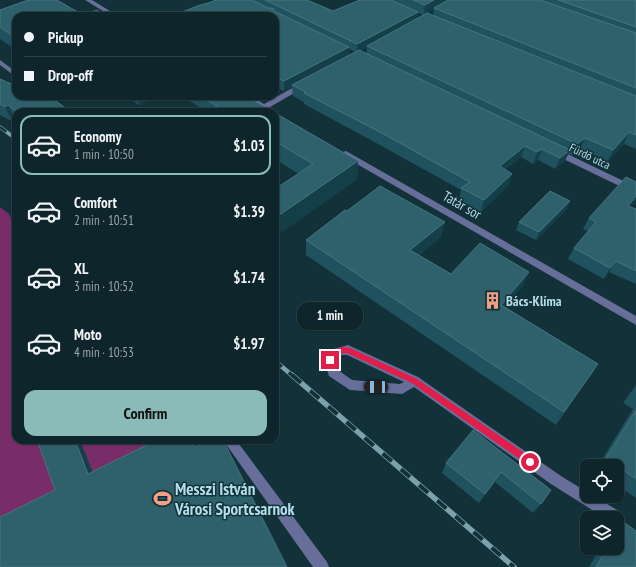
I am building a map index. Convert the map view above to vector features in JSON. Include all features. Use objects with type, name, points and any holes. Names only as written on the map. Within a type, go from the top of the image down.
[{"type":"street","points":[[88,0],[108,12]]},
{"type":"street","points":[[0,62],[12,72]]},
{"type":"street","points":[[279,99],[312,82]]},
{"type":"street","points":[[253,100],[264,107],[277,100]]},
{"type":"street","name":"Fürdő utca","points":[[544,146],[636,191]]},
{"type":"street","name":"Tatár sor","points":[[338,150],[636,321]]},
{"type":"street","points":[[414,381],[402,389],[350,385],[333,373],[330,360],[335,353],[341,350],[348,350],[414,381],[556,480],[605,511]]},
{"type":"street","points":[[232,444],[322,567]]},
{"type":"street","points":[[624,523],[630,527]]},
{"type":"shaded area","points":[[0,207],[9,214],[12,220],[12,444],[181,444],[0,534]]},
{"type":"building","points":[[28,0],[57,0],[78,12],[12,12],[12,35],[0,27],[0,10]]},
{"type":"building","points":[[216,0],[252,0],[268,8],[273,8],[276,12],[182,12]]},
{"type":"building","points":[[265,0],[307,0],[333,11],[360,0],[391,0],[418,12],[357,44]]},
{"type":"building","points":[[413,0],[434,0],[425,5]]},
{"type":"building","points":[[448,0],[540,0],[636,33],[636,88],[434,8]]},
{"type":"building","points":[[558,0],[636,0],[636,27]]},
{"type":"building","points":[[279,13],[349,47],[284,81],[279,79]]},
{"type":"building","points":[[427,13],[636,96],[636,135],[629,132],[613,150],[585,138],[577,144],[367,46]]},
{"type":"building","points":[[359,50],[570,150],[560,158],[542,149],[537,152],[525,146],[500,166],[512,174],[484,200],[461,188],[470,182],[380,132],[304,93],[306,92],[292,85]]},
{"type":"building","points":[[0,79],[12,84],[12,100],[54,100],[66,108],[12,108],[8,105],[5,107],[0,104]]},
{"type":"building","points":[[207,100],[253,100],[266,108],[213,108],[217,106]]},
{"type":"building","points":[[279,115],[358,161],[279,215],[279,186],[313,164],[279,143]]},
{"type":"building","points":[[626,177],[636,182],[636,196],[628,206],[636,209],[636,271],[616,261],[610,268],[574,248],[596,222],[589,218]]},
{"type":"building","points":[[380,186],[445,222],[410,250],[451,274],[480,243],[529,272],[501,305],[598,364],[564,412],[306,240],[345,210],[347,211]]},
{"type":"building","points":[[550,191],[570,201],[539,232],[519,222]]},
{"type":"building","points":[[636,410],[636,479],[624,471],[624,459],[606,458]]},
{"type":"building","points":[[473,430],[551,490],[541,504],[501,472],[485,494],[446,463]]},
{"type":"building","name":"Messzi István Városi Sportcsarnok","points":[[38,444],[77,444],[88,474],[149,444],[194,444],[195,447],[201,444],[225,444],[287,567],[0,567],[0,517],[55,490]]},
{"type":"building","points":[[624,522],[636,531],[636,567],[596,567],[603,555],[624,555]]},
{"type":"railway","points":[[0,127],[12,136]]},
{"type":"railway","points":[[279,364],[293,376]]},
{"type":"railway","points":[[292,375],[514,567]]},
{"type":"place","name":"Bács-Klíma","points":[[493,301]]},
{"type":"place","name":"Messzi István Városi Sportcsarnok","points":[[162,499]]},
{"type":"route","points":[[330,360],[335,353],[341,350],[348,350],[414,381],[530,462]]}]
